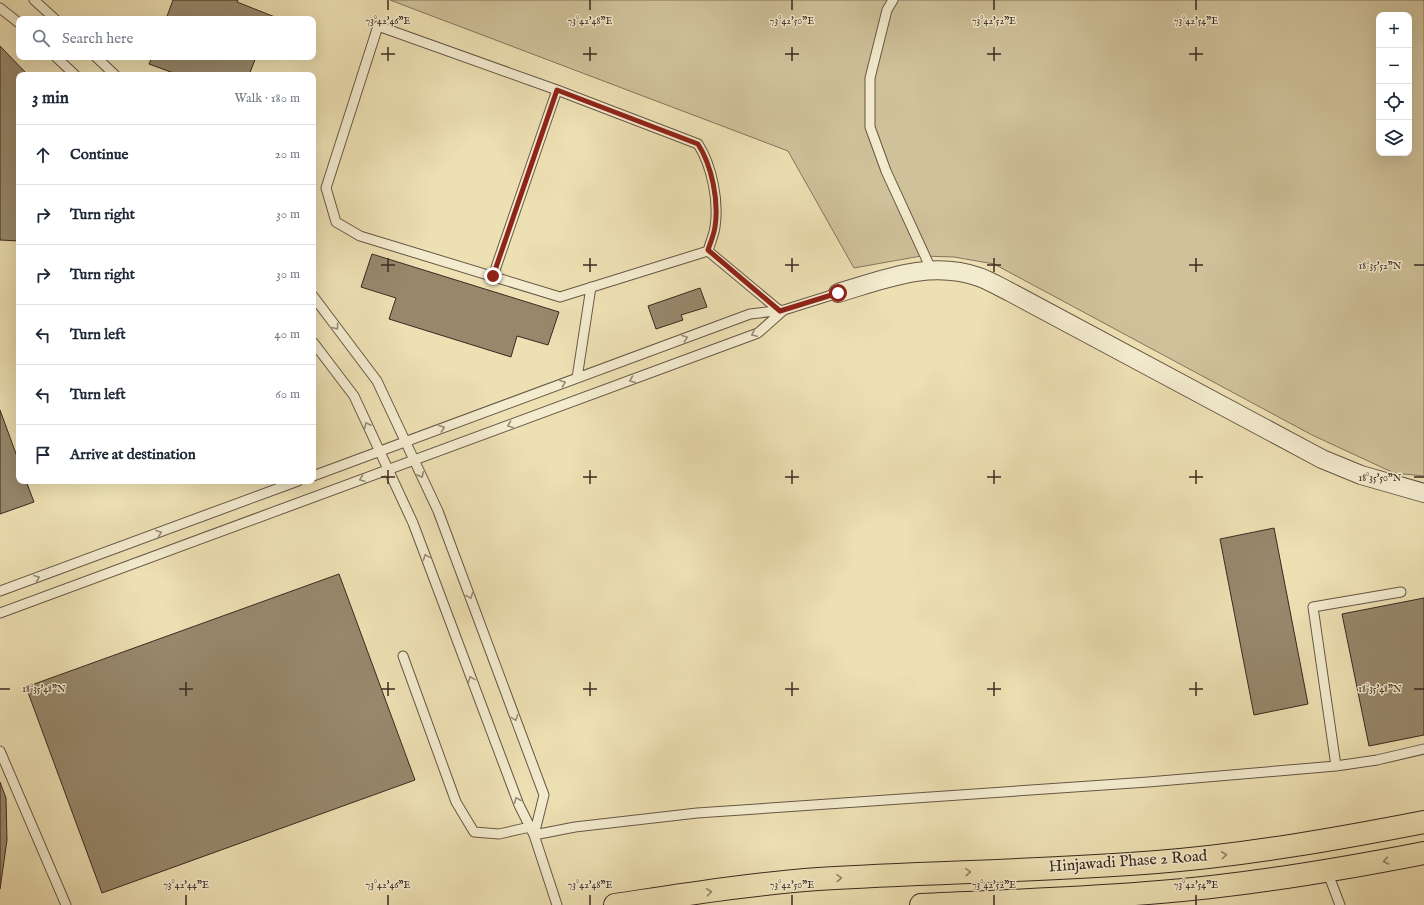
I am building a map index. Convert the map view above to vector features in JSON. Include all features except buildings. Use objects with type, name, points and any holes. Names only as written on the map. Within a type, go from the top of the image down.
[{"type":"main road","name":"Hinjawadi Phase 2 Road","points":[[615,905],[688,894],[816,879],[1157,862],[1255,851],[1350,836],[1424,822]]},
{"type":"main road","name":"Hinjawadi Phase 2 Road","points":[[921,905],[1091,901],[1259,882],[1424,853]]},
{"type":"street","points":[[838,293],[892,276],[931,269],[979,277],[1010,292],[1322,459],[1361,475],[1424,493]]},
{"type":"lane","points":[[34,0],[52,16]]},
{"type":"lane","points":[[893,0],[887,10],[870,78],[870,127],[886,171],[931,269]]},
{"type":"lane","points":[[0,8],[16,21]]},
{"type":"lane","points":[[378,26],[557,90],[698,144],[705,156],[712,180],[716,212],[715,228],[708,250],[560,297],[360,236],[336,222],[326,188],[378,26]]},
{"type":"lane","points":[[59,60],[72,72]]},
{"type":"lane","points":[[99,60],[112,72]]},
{"type":"lane","points":[[493,276],[557,90]]},
{"type":"lane","points":[[708,250],[782,311]]},
{"type":"lane","points":[[577,378],[591,287]]},
{"type":"lane","points":[[316,475],[750,314],[782,311],[838,293]]},
{"type":"lane","points":[[316,300],[377,381],[438,511],[544,795],[532,831]]},
{"type":"lane","points":[[0,613],[758,333],[782,311]]},
{"type":"lane","points":[[316,346],[354,396],[413,523],[518,805],[532,831],[557,905]]},
{"type":"lane","points":[[0,591],[290,484]]},
{"type":"lane","points":[[1336,766],[1313,607],[1401,592]]},
{"type":"lane","points":[[403,656],[456,802],[474,832],[498,834],[697,813],[1148,782],[1336,766],[1377,760],[1424,749]]},
{"type":"lane","points":[[0,751],[66,905]]},
{"type":"lane","points":[[1327,871],[1340,905]]},
{"type":"shaded area","points":[[390,0],[1424,0],[1424,476],[1394,473],[1312,435],[994,264],[954,257],[921,256],[854,268],[788,151]]},
{"type":"route","points":[[493,276],[557,90],[698,144],[705,156],[712,180],[716,212],[715,228],[708,250],[780,311],[838,293]]}]
